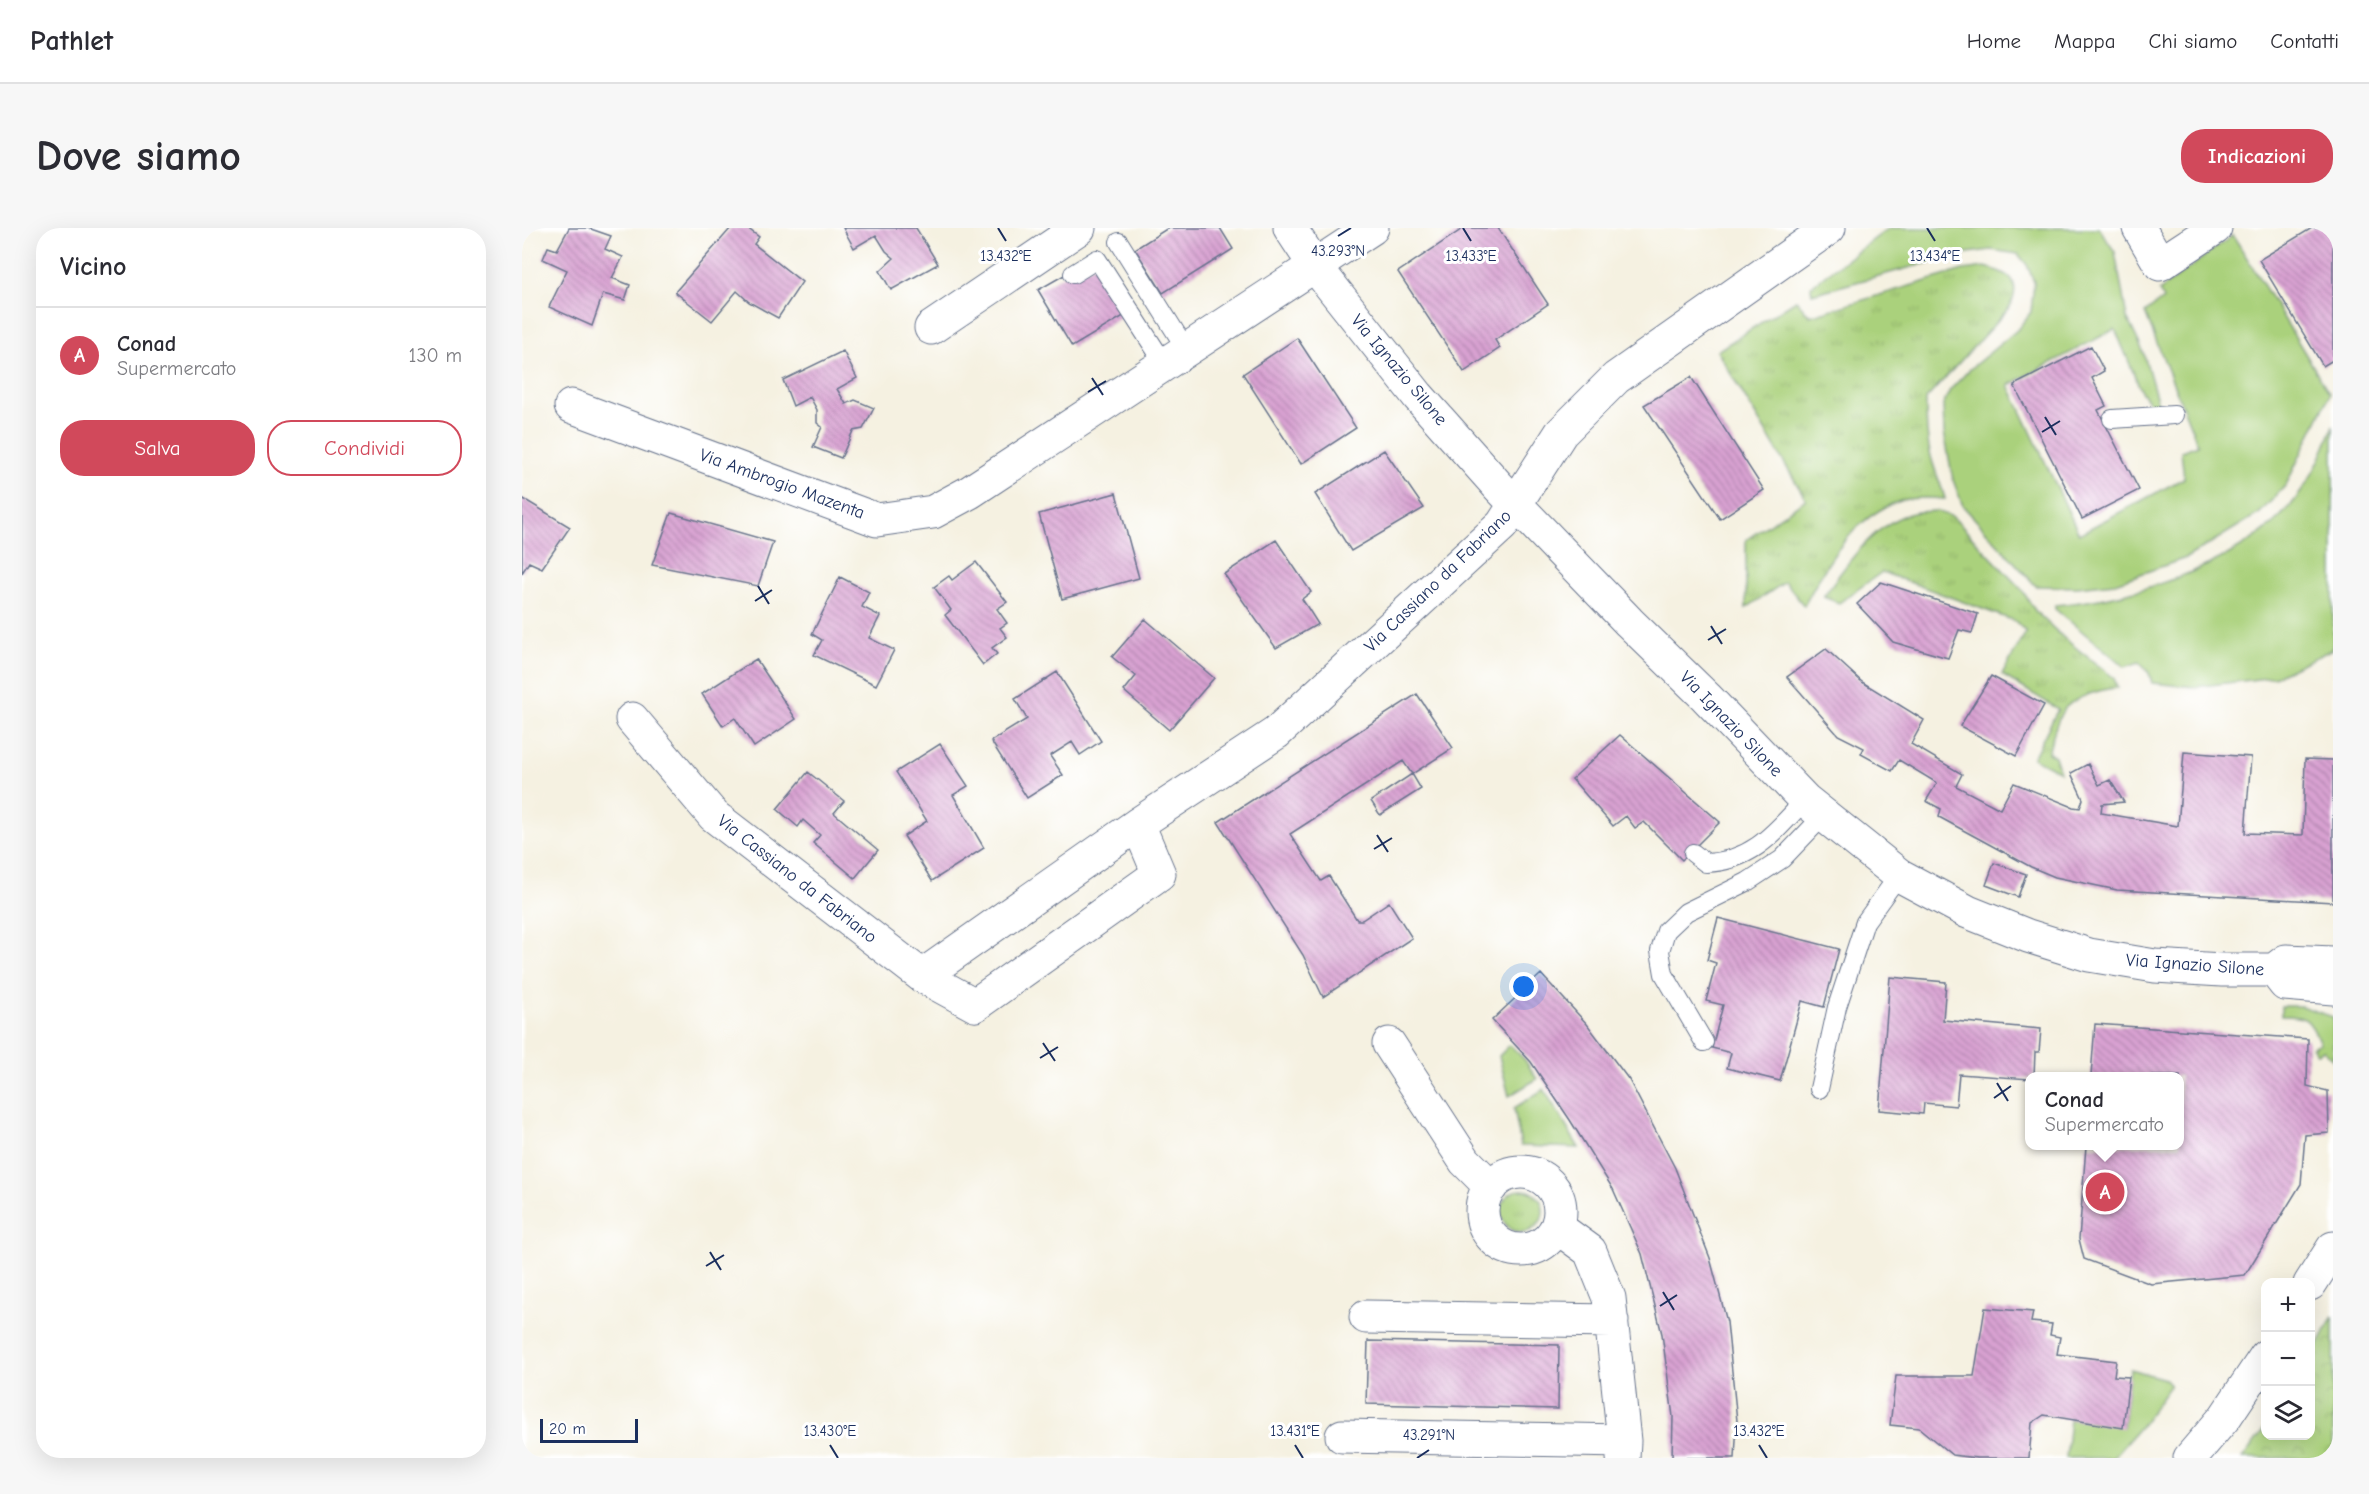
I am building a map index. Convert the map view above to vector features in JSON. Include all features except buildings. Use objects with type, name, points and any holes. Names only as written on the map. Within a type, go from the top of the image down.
[{"type":"street","points":[[931,328],[1079,228]]},
{"type":"street","points":[[1290,228],[1315,266]]},
{"type":"street","name":"Via Ambrogio Mazenta","points":[[571,406],[877,520],[933,512],[970,492],[1372,228]]},
{"type":"street","name":"Via Cassiano da Fabriano","points":[[922,976],[1138,824],[1276,733],[1502,525],[1561,433],[1616,378],[1829,228]]},
{"type":"street","points":[[2139,228],[2160,264],[2215,228]]},
{"type":"street","name":"Via Ignazio Silone","points":[[1315,266],[1418,396],[1516,505],[1640,634],[1706,697],[1814,807],[1899,875],[1968,912],[2028,936],[2089,955],[2155,966],[2222,970],[2274,970],[2286,961],[2333,963]]},
{"type":"street","name":"Via Cassiano da Fabriano","points":[[632,719],[714,816],[922,976],[975,1005],[1159,874],[1138,824]]},
{"type":"street","name":"Via Ignazio Silone","points":[[2274,970],[2285,984],[2333,988]]},
{"type":"street","points":[[1389,1044],[1465,1161],[1491,1187]]},
{"type":"street","points":[[1515,1173],[1529,1173],[1542,1178],[1559,1200],[1560,1214],[1557,1227],[1548,1239],[1536,1247],[1521,1250],[1507,1248],[1495,1240],[1486,1228],[1482,1214],[1484,1200],[1491,1187],[1502,1178],[1515,1173]]},
{"type":"street","points":[[1342,1436],[1624,1450],[1609,1298],[1590,1251],[1557,1227]]},
{"type":"street","points":[[2314,1278],[2333,1248]]},
{"type":"street","points":[[1366,1317],[1612,1321]]},
{"type":"street","points":[[2190,1458],[2225,1417],[2261,1362]]},
{"type":"lane","points":[[1119,242],[1175,356]]},
{"type":"lane","points":[[1073,274],[1097,259],[1175,356]]},
{"type":"lane","points":[[2112,419],[2174,415]]},
{"type":"lane","points":[[1693,853],[1706,863],[1725,862],[1744,855],[1814,807]]},
{"type":"lane","points":[[1704,1042],[1664,974],[1660,951],[1666,931],[1686,912],[1747,882],[1782,859],[1814,807]]},
{"type":"lane","points":[[1819,1089],[1837,1007],[1865,922],[1899,875]]},
{"type":"green space","points":[[1889,228],[2099,228],[2115,252],[2127,318],[2143,351],[2159,407],[2155,410],[2142,393],[2115,329],[2009,385],[2079,534],[2184,478],[2181,451],[2198,445],[2145,313],[2163,299],[2159,291],[2233,235],[2330,394],[2286,485],[2260,513],[2186,558],[2115,583],[2076,587],[2036,586],[1963,506],[1953,480],[1944,432],[1943,405],[1950,390],[1970,369],[2017,330],[2031,312],[2034,282],[2027,265],[2018,254],[1991,250],[1960,254],[1812,294],[1811,286]]},
{"type":"green space","points":[[1985,267],[2001,272],[2012,280],[2015,291],[2009,308],[1926,399],[1929,446],[1945,499],[1903,500],[1885,507],[1870,517],[1843,542],[1822,573],[1804,606],[1785,582],[1746,608],[1746,540],[1806,499],[1717,351],[1796,300],[1810,316],[1963,270]]},
{"type":"green space","points":[[2333,426],[2333,649],[2274,677],[2195,687],[2152,683],[2149,673],[2139,662],[2125,667],[2055,609],[2055,605],[2087,601],[2156,585],[2223,557],[2253,539],[2280,517],[2301,492],[2319,460]]},
{"type":"green space","points":[[1936,511],[1953,517],[2022,590],[2036,612],[2065,639],[2114,678],[2117,688],[2095,692],[2072,702],[2062,712],[2048,753],[2055,756],[2060,772],[2033,758],[2058,709],[2002,675],[2026,632],[2015,621],[1882,572],[1839,603],[1823,597],[1862,547],[1886,526],[1913,513]]},
{"type":"green space","points":[[2281,1006],[2301,1006],[2333,1017],[2333,1060],[2324,1050],[2317,1053],[2312,1047],[2320,1043],[2310,1024],[2302,1018],[2281,1016]]},
{"type":"green space","points":[[1510,1045],[1525,1060],[1537,1079],[1509,1096],[1499,1056]]},
{"type":"green space","points":[[1544,1089],[1579,1148],[1521,1146],[1514,1108]]},
{"type":"green space","points":[[1522,1190],[1537,1196],[1543,1211],[1537,1226],[1522,1232],[1507,1226],[1501,1211],[1507,1196]]},
{"type":"green space","points":[[2333,1316],[2333,1458],[2243,1458],[2261,1433],[2261,1440],[2315,1440],[2315,1351]]},
{"type":"green space","points":[[2130,1369],[2165,1379],[2170,1386],[2140,1427],[2113,1458],[2066,1458],[2070,1419],[2123,1427]]},
{"type":"place","name":"Conad","points":[[2105,1192]]}]
